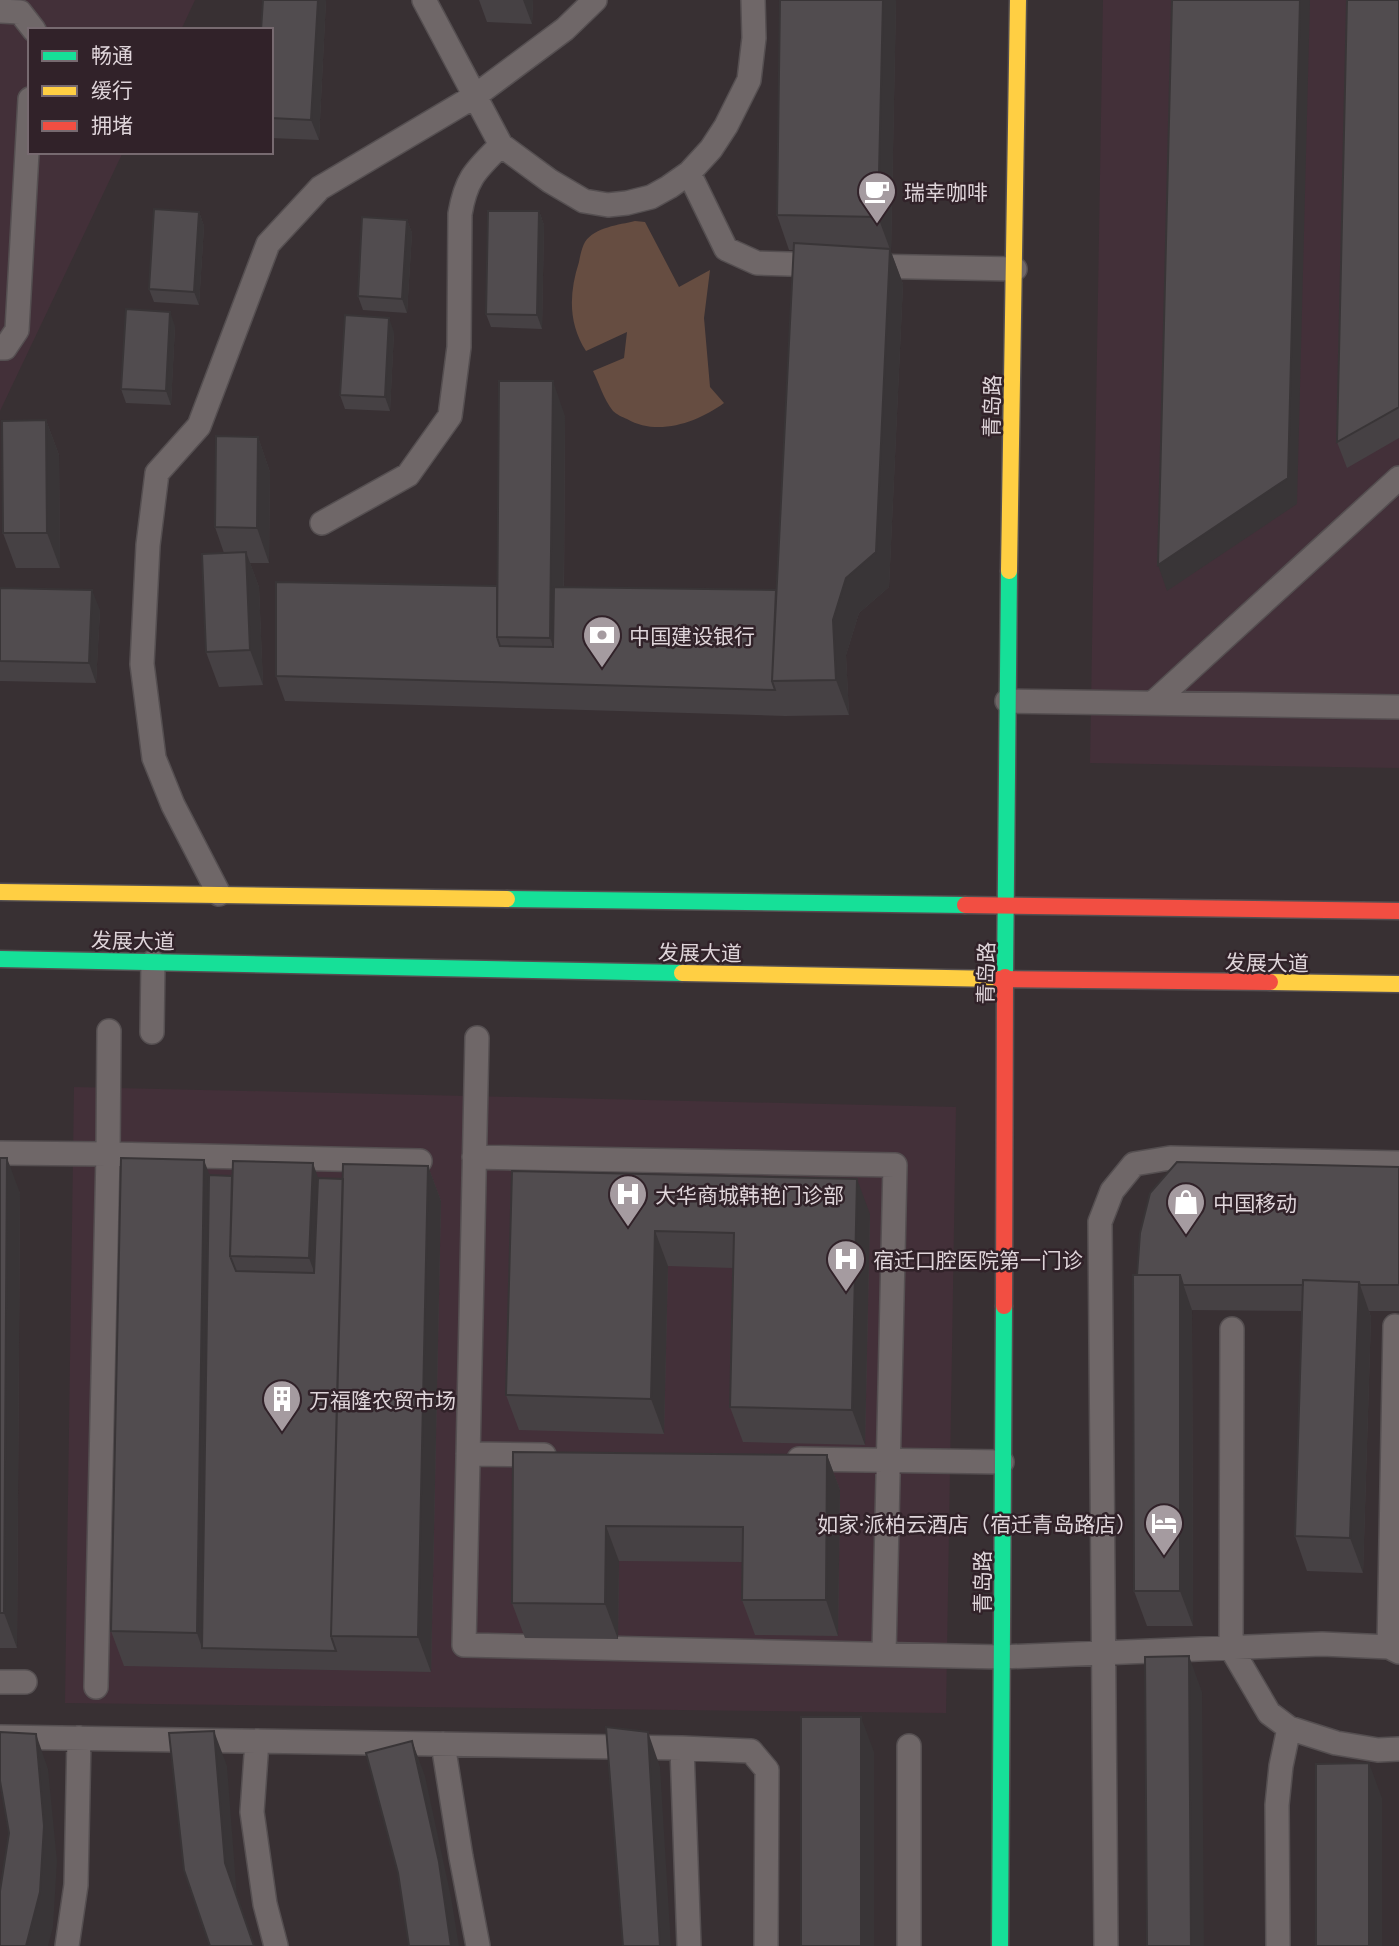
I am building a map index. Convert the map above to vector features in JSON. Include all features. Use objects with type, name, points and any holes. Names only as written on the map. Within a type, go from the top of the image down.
[{"type":"main road","name":"青岛路","points":[[1000,1946],[1007,701],[1017,0]]},
{"type":"main road","points":[[0,892],[1399,911]]},
{"type":"main road","name":"发展大道","points":[[0,959],[1399,984]]},
{"type":"lane","points":[[424,0],[501,145],[550,181],[584,201],[608,205],[651,197],[689,173],[711,149],[749,80],[754,38],[753,0]]},
{"type":"lane","points":[[219,894],[173,805],[154,758],[142,664],[148,545],[157,473],[199,426],[268,244],[320,188],[475,96],[565,29],[595,0]]},
{"type":"lane","points":[[0,11],[20,12],[32,28]]},
{"type":"lane","points":[[2,351],[17,330],[28,135]]},
{"type":"lane","points":[[322,523],[408,475],[450,416],[459,347],[460,214],[464,192],[474,172],[501,145]]},
{"type":"lane","points":[[689,173],[726,248],[757,263],[1015,269]]},
{"type":"lane","points":[[1153,703],[1399,478]]},
{"type":"lane","points":[[1007,701],[1399,707]]},
{"type":"lane","points":[[152,1032],[153,962]]},
{"type":"lane","points":[[96,1687],[109,1031]]},
{"type":"lane","points":[[477,1038],[464,1645],[1001,1657],[1322,1644],[1394,1650],[1395,1326]]},
{"type":"lane","points":[[0,1153],[420,1161]]},
{"type":"lane","points":[[474,1157],[895,1164],[884,1654]]},
{"type":"lane","points":[[1106,1946],[1100,1222],[1112,1191],[1134,1164],[1170,1158],[1399,1163]]},
{"type":"lane","points":[[1232,1329],[1231,1648],[1269,1713],[1289,1728],[1336,1743],[1378,1750],[1399,1749]]},
{"type":"lane","points":[[468,1454],[563,1456]]},
{"type":"lane","points":[[780,1459],[1003,1462]]},
{"type":"lane","points":[[0,1682],[26,1682]]},
{"type":"lane","points":[[1278,1946],[1277,1805],[1289,1728]]},
{"type":"lane","points":[[0,1737],[751,1751],[767,1770],[766,1946]]},
{"type":"lane","points":[[67,1946],[76,1885],[79,1738]]},
{"type":"lane","points":[[257,1741],[252,1812],[265,1904],[276,1946]]},
{"type":"lane","points":[[443,1744],[478,1946]]},
{"type":"lane","points":[[909,1746],[909,1946]]},
{"type":"lane","points":[[682,1748],[689,1946]]},
{"type":"shaded area","points":[[0,0],[195,0],[182,28],[28,28],[28,154],[122,154],[0,411]]},
{"type":"shaded area","points":[[1103,0],[1399,0],[1399,768],[1090,763]]},
{"type":"shaded area","points":[[635,221],[645,222],[679,287],[710,270],[704,318],[710,387],[724,403],[702,416],[677,425],[652,427],[639,424],[613,411],[593,371],[624,358],[627,332],[586,351],[573,319],[573,285],[585,242],[601,230]]},
{"type":"shaded area","points":[[74,1087],[956,1107],[946,1713],[65,1703]]},
{"type":"building","points":[[263,0],[318,0],[311,120],[273,118],[273,28],[261,28]]},
{"type":"building","points":[[780,0],[883,0],[878,217],[777,215]]},
{"type":"building","points":[[1172,0],[1300,0],[1288,478],[1158,565]]},
{"type":"building","points":[[1347,0],[1399,0],[1399,407],[1337,442]]},
{"type":"building","points":[[154,209],[199,212],[194,292],[149,289]]},
{"type":"building","points":[[488,211],[539,211],[537,315],[486,314]]},
{"type":"building","points":[[362,217],[407,220],[402,299],[358,296]]},
{"type":"building","points":[[794,243],[890,249],[876,552],[846,578],[833,620],[836,680],[772,681]]},
{"type":"building","points":[[126,309],[170,312],[166,391],[121,389]]},
{"type":"building","points":[[345,315],[389,318],[385,397],[340,395]]},
{"type":"building","points":[[499,381],[553,381],[550,638],[497,637]]},
{"type":"building","points":[[46,420],[47,533],[3,533],[2,421]]},
{"type":"building","points":[[216,436],[258,437],[257,528],[215,527]]},
{"type":"building","points":[[246,552],[250,650],[206,652],[202,554]]},
{"type":"building","points":[[276,582],[497,586],[497,637],[500,646],[553,647],[554,587],[776,590],[772,681],[775,690],[276,676]]},
{"type":"building","points":[[0,588],[92,590],[89,663],[0,661]]},
{"type":"building","points":[[0,1158],[7,1158],[4,1613],[0,1613]]},
{"type":"building","points":[[121,1158],[204,1160],[197,1633],[111,1631]]},
{"type":"building","points":[[233,1161],[313,1163],[309,1258],[230,1256]]},
{"type":"building","points":[[1177,1162],[1399,1167],[1399,1285],[1303,1280],[1303,1285],[1183,1285],[1180,1275],[1137,1275],[1140,1233],[1150,1193]]},
{"type":"building","points":[[343,1164],[428,1166],[418,1637],[331,1636]]},
{"type":"building","points":[[512,1171],[857,1179],[852,1410],[730,1407],[734,1233],[655,1231],[651,1399],[506,1395]]},
{"type":"building","points":[[209,1175],[232,1176],[230,1256],[236,1271],[314,1273],[318,1178],[343,1179],[331,1636],[336,1651],[202,1648]]},
{"type":"building","points":[[1133,1275],[1180,1275],[1180,1591],[1134,1591]]},
{"type":"building","points":[[1303,1280],[1359,1282],[1350,1538],[1295,1536]]},
{"type":"building","points":[[513,1452],[827,1455],[826,1600],[742,1600],[743,1527],[606,1526],[605,1604],[512,1603]]},
{"type":"building","points":[[1189,1656],[1191,1946],[1147,1946],[1145,1657]]},
{"type":"building","points":[[801,1717],[861,1717],[861,1946],[801,1946]]},
{"type":"building","points":[[606,1727],[648,1732],[660,1946],[623,1946]]},
{"type":"building","points":[[214,1731],[225,1863],[254,1946],[210,1946],[184,1870],[169,1733]]},
{"type":"building","points":[[0,1732],[36,1734],[44,1826],[40,1892],[26,1946],[0,1946],[0,1891],[9,1833],[0,1781]]},
{"type":"building","points":[[412,1741],[439,1862],[451,1946],[409,1946],[398,1873],[366,1753]]},
{"type":"building","points":[[1369,1763],[1369,1946],[1316,1946],[1316,1764]]},
{"type":"traffic: fast","points":[[1005,977],[1009,571]]},
{"type":"traffic: fast","points":[[507,899],[965,905]]},
{"type":"traffic: fast","points":[[0,959],[682,973]]},
{"type":"traffic: fast","points":[[1000,1946],[1004,1306]]},
{"type":"traffic: slow","points":[[1009,571],[1018,0]]},
{"type":"traffic: slow","points":[[0,892],[507,899]]},
{"type":"traffic: slow","points":[[682,973],[999,979]]},
{"type":"traffic: slow","points":[[1270,982],[1399,984]]},
{"type":"traffic: jam","points":[[965,905],[1399,911]]},
{"type":"traffic: jam","points":[[1004,1306],[1005,977]]},
{"type":"traffic: jam","points":[[999,979],[1270,982]]},
{"type":"place","name":"瑞幸咖啡","points":[[877,225]]},
{"type":"place","name":"中国建设银行","points":[[602,669]]},
{"type":"place","name":"大华商城韩艳门诊部","points":[[628,1228]]},
{"type":"place","name":"中国移动","points":[[1186,1236]]},
{"type":"place","name":"宿迁口腔医院第一门诊","points":[[846,1293]]},
{"type":"place","name":"万福隆农贸市场","points":[[282,1433]]},
{"type":"place","name":"如家·派柏云酒店（宿迁青岛路店）","points":[[1164,1557]]}]
